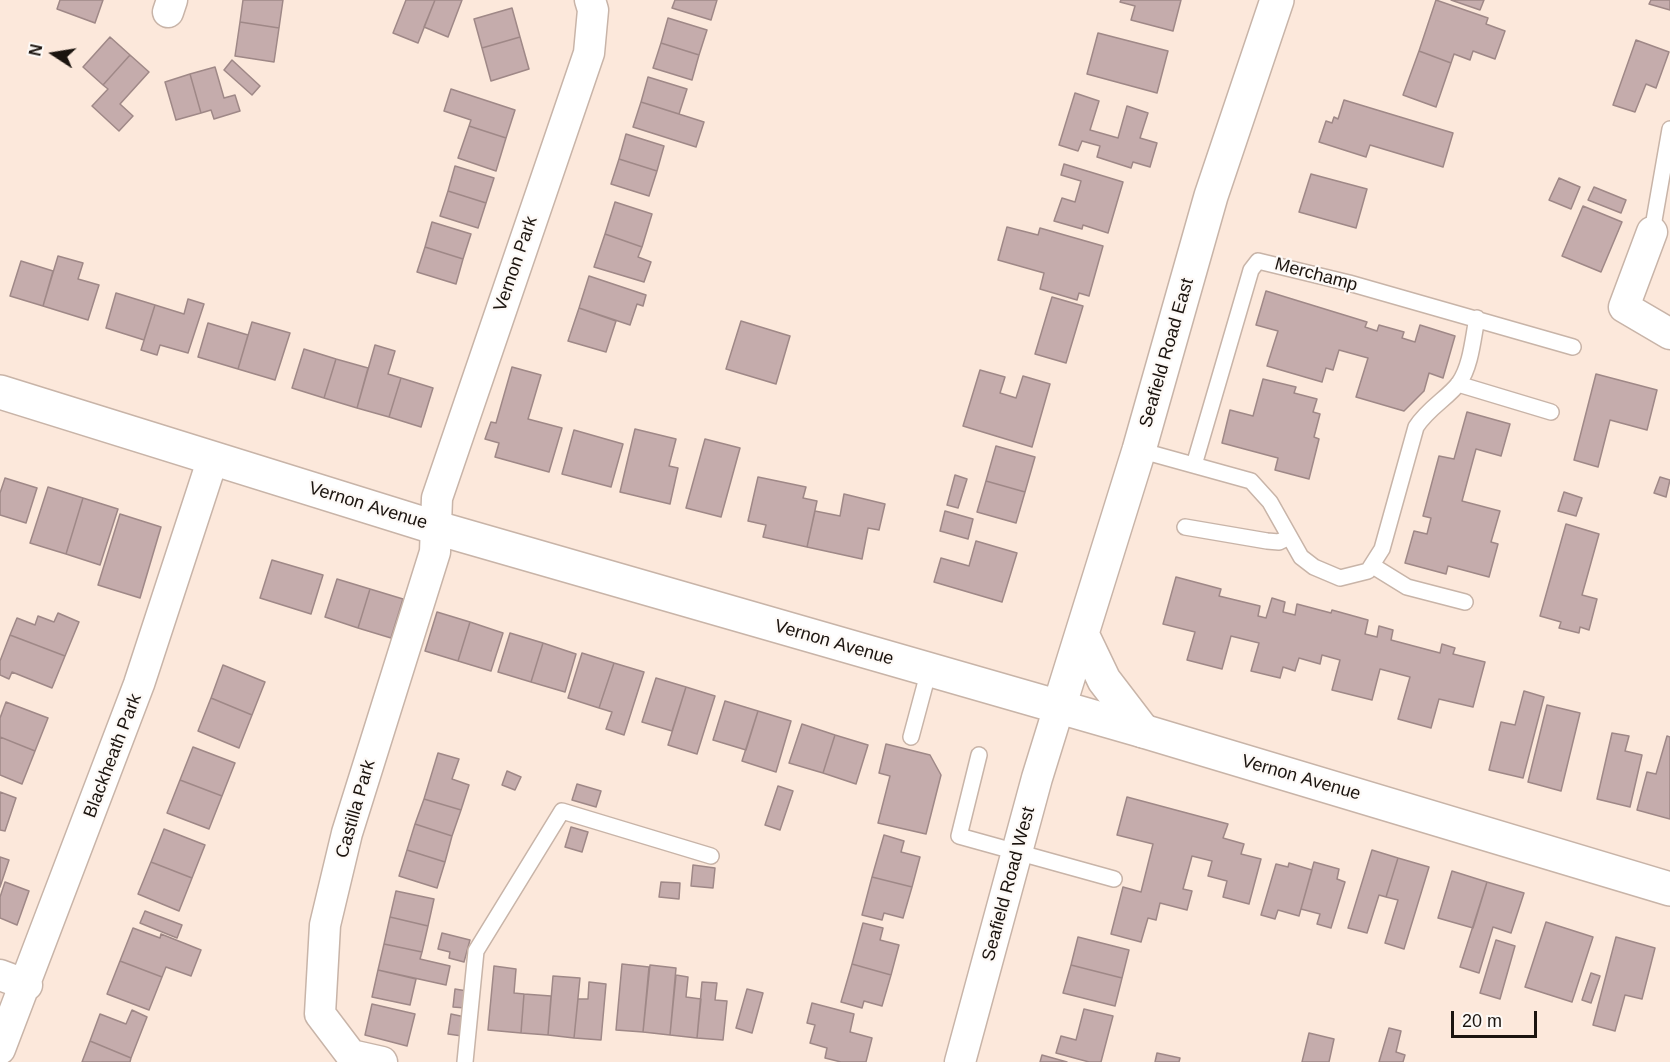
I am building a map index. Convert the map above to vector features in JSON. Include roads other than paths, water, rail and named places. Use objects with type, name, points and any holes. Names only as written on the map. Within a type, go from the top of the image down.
[{"type":"main road","name":"Seafield Road East","points":[[1059,707],[1139,450],[1211,196],[1277,0]]},
{"type":"main road","name":"Vernon Avenue","points":[[0,392],[437,528],[1143,731],[1670,889]]},
{"type":"main road","points":[[1082,634],[1104,680],[1143,731]]},
{"type":"street","name":"Vernon Park","points":[[437,528],[437,498],[589,53],[593,10],[590,0]]},
{"type":"street","points":[[1652,232],[1624,307],[1670,334]]},
{"type":"street","name":"Blackheath Park","points":[[0,1049],[13,980],[139,684],[213,458]]},
{"type":"street","name":"Castilla Park","points":[[382,1062],[351,1055],[320,1014],[325,925],[346,833],[435,552],[437,528]]},
{"type":"street","name":"Seafield Road West","points":[[960,1062],[1037,778],[1059,707]]},
{"type":"lane","points":[[1652,232],[1670,129]]},
{"type":"lane","name":"Merchamp","points":[[1194,465],[1251,270],[1257,261],[1477,318],[1573,347]]},
{"type":"lane","points":[[1139,450],[1251,481],[1270,502],[1301,557],[1314,567],[1340,578],[1368,571],[1382,549],[1416,427],[1425,414],[1458,384],[1465,372],[1477,318]]},
{"type":"lane","points":[[1458,384],[1551,412]]},
{"type":"lane","points":[[1185,526],[1267,542],[1279,542],[1289,537]]},
{"type":"lane","points":[[1373,566],[1407,587],[1465,602]]},
{"type":"lane","points":[[911,737],[929,670]]},
{"type":"lane","points":[[979,755],[959,836],[1114,879]]},
{"type":"lane","points":[[465,1062],[476,951],[562,811],[711,856]]}]
